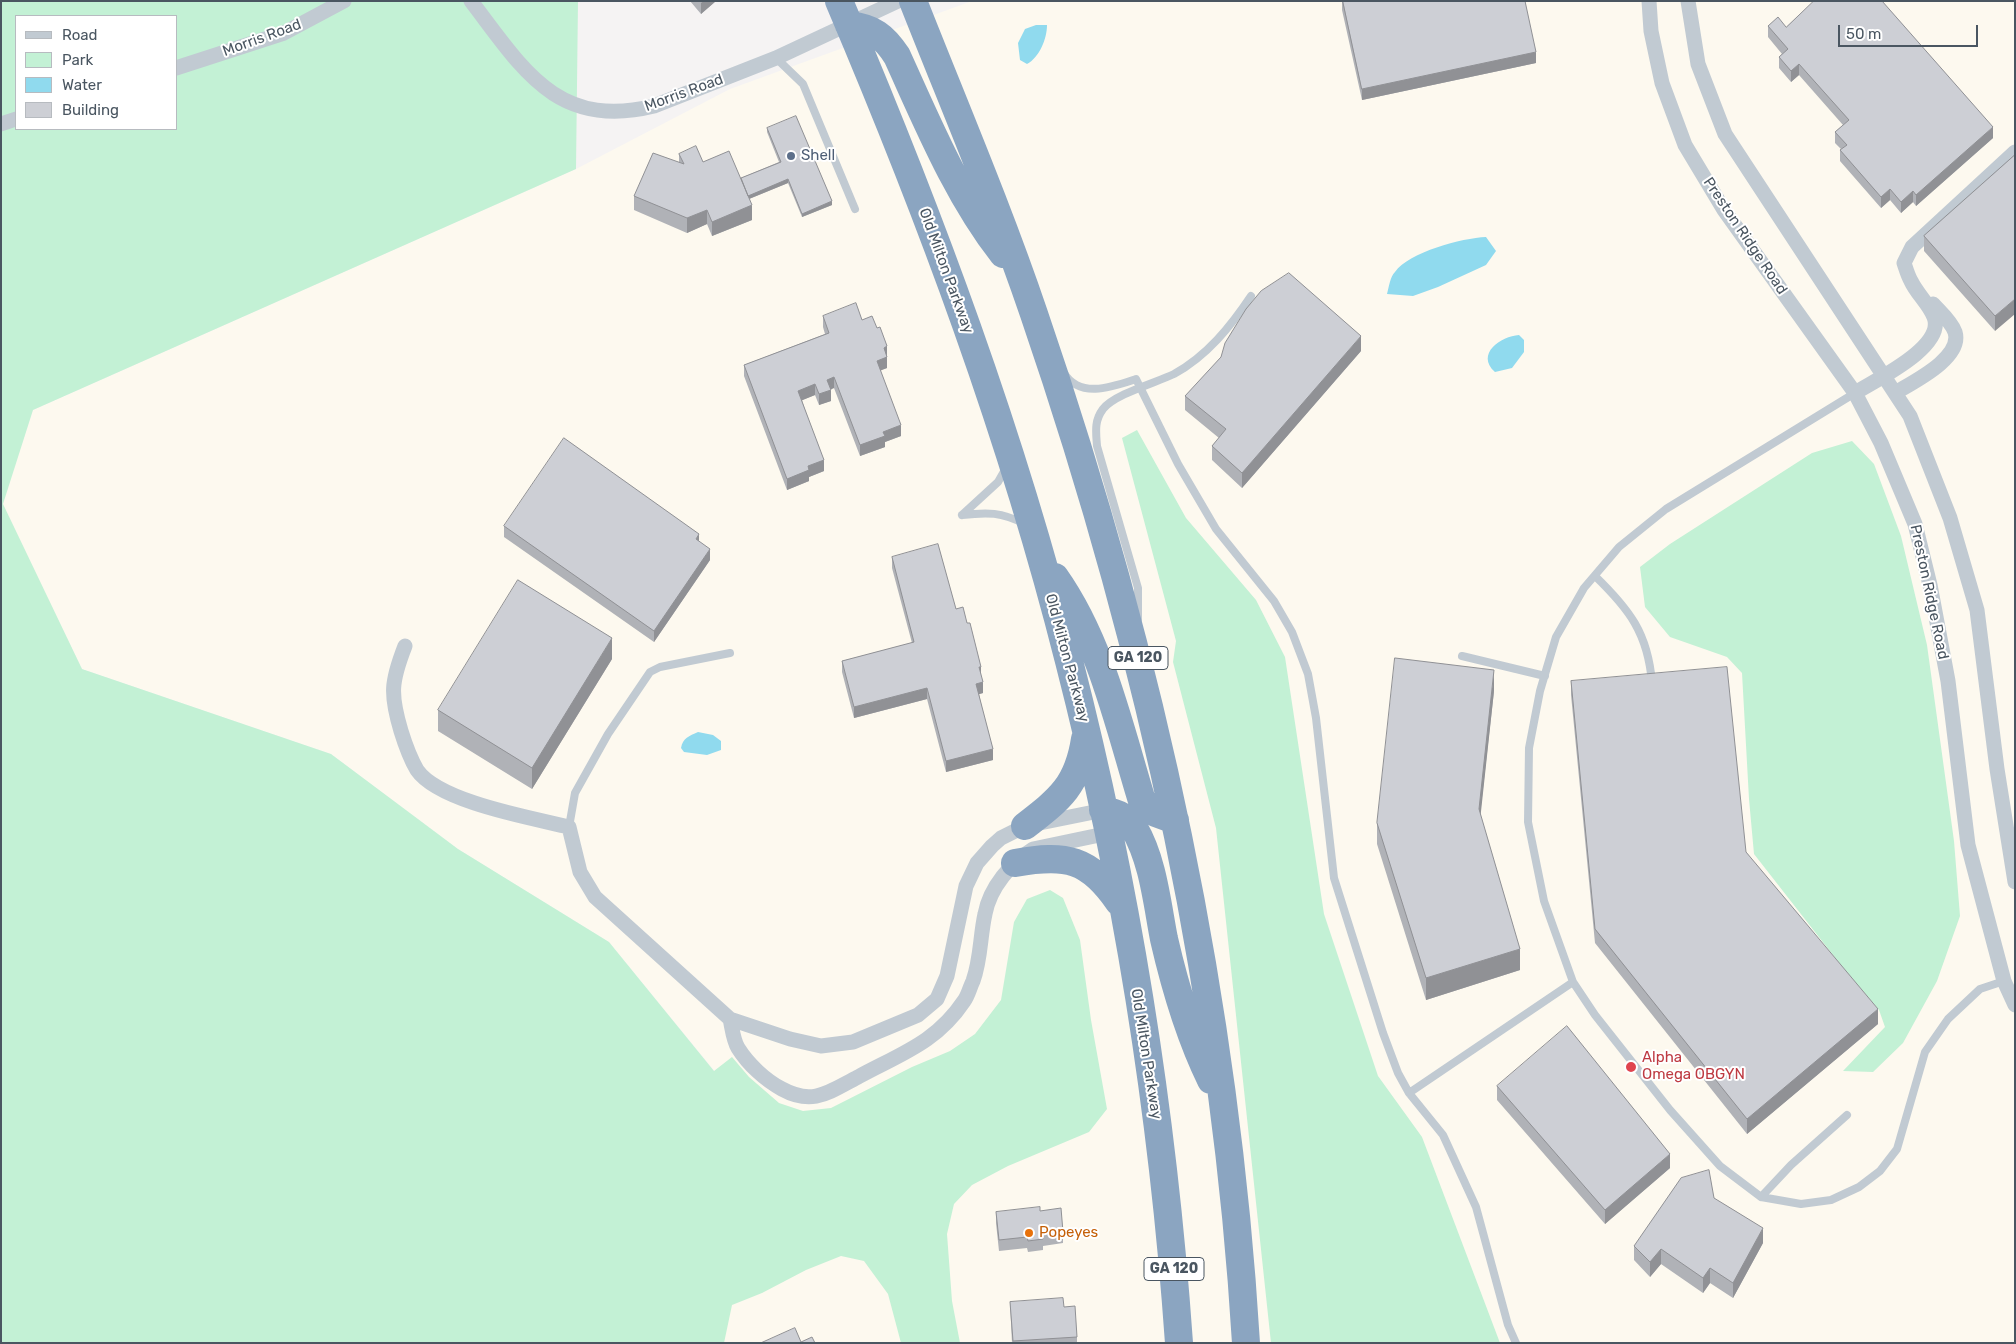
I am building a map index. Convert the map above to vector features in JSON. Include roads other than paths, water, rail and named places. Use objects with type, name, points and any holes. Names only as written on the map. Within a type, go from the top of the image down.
[{"type":"highway","name":"GA 120","points":[[913,1],[1021,277],[1042,337],[1109,551],[1139,661],[1173,807],[1223,1106],[1234,1199],[1246,1343]]},
{"type":"highway","points":[[844,13],[889,44],[941,152],[978,222],[1021,277]]},
{"type":"highway","name":"Old Milton Parkway","points":[[844,13],[939,250],[1010,459],[1068,658],[1086,732],[1122,907],[1154,1097],[1174,1275],[1179,1343]]},
{"type":"highway","points":[[1039,556],[1070,598],[1102,673],[1142,801],[1156,813],[1173,807]]},
{"type":"highway","points":[[1024,826],[1057,801],[1072,782],[1079,767],[1086,732]]},
{"type":"highway","points":[[1105,821],[1122,816],[1134,828],[1147,861],[1169,960],[1195,1047],[1223,1106]]},
{"type":"highway","points":[[1015,863],[1057,859],[1085,866],[1099,876],[1122,907]]},
{"type":"street","name":"Morris Road","points":[[178,67],[284,33],[344,1]]},
{"type":"street","name":"Morris Road","points":[[471,1],[530,76],[548,91],[587,109],[606,112],[634,111],[654,106],[776,58],[844,13],[898,1]]},
{"type":"street","name":"Preston Ridge Road","points":[[1649,1],[1651,31],[1662,83],[1685,145],[1724,210],[1855,393],[1881,443],[1915,524],[1930,585],[1948,681],[1968,845],[2004,981],[2015,1005]]},
{"type":"street","points":[[1688,1],[1698,64],[1724,134],[1910,416],[1950,518],[1977,610],[1997,769],[2015,882]]},
{"type":"street","points":[[1,124],[15,119]]},
{"type":"street","points":[[1855,393],[1925,348],[1935,333],[1934,317],[1911,281],[1904,263],[1912,247],[2015,152]]},
{"type":"street","points":[[1895,393],[1943,361],[1950,354],[1955,340],[1952,326],[1911,281]]},
{"type":"street","points":[[405,646],[395,672],[392,694],[406,747],[418,771],[436,788],[463,799],[570,827],[580,872],[595,897],[730,1019],[790,1039],[821,1046],[853,1042],[918,1015],[937,999],[947,976],[966,886],[971,872],[992,846],[1001,838],[1024,826],[1105,821]]},
{"type":"street","points":[[730,1019],[737,1047],[756,1070],[778,1087],[796,1097],[814,1098],[832,1092],[942,1030],[966,1000],[978,967],[985,912],[997,883],[1015,863],[1033,849],[1105,821],[1142,801]]},
{"type":"street","points":[[1134,828],[1173,807]]},
{"type":"lane","points":[[776,58],[803,84],[855,209]]},
{"type":"lane","points":[[1138,624],[1138,588],[1097,446],[1096,424],[1104,409],[1116,398],[1176,373],[1209,348],[1231,325],[1251,296]]},
{"type":"lane","points":[[1042,337],[1067,378],[1080,388],[1094,390],[1136,379],[1178,464],[1216,529],[1274,601],[1292,632],[1308,674],[1316,718],[1334,878],[1383,1033],[1398,1073],[1409,1094],[1443,1135],[1476,1207],[1508,1326],[1516,1343]]},
{"type":"lane","points":[[1855,393],[1666,509],[1619,547],[1584,588],[1556,637],[1529,748],[1528,822],[1544,901],[1573,982],[1595,1015],[1670,1110],[1720,1166],[1761,1197],[1801,1204],[1831,1200],[1859,1187],[1880,1171],[1897,1149],[1925,1052],[1948,1019],[1980,989],[2004,981]]},
{"type":"lane","points":[[1010,459],[998,482],[962,515],[988,512],[1003,514],[1030,527]]},
{"type":"lane","points":[[1595,576],[1625,606],[1640,629],[1649,657],[1652,688]]},
{"type":"lane","points":[[1138,633],[1139,661]]},
{"type":"lane","points":[[570,827],[575,793],[608,734],[650,672],[660,667],[730,653]]},
{"type":"lane","points":[[1462,656],[1545,676]]},
{"type":"lane","points":[[1409,1094],[1573,982]]},
{"type":"lane","points":[[1761,1197],[1791,1165],[1847,1115]]},
{"type":"water","points":[[1036,25],[1047,25],[1046,36],[1039,53],[1027,64],[1020,60],[1018,43],[1025,29]]},
{"type":"water","points":[[1486,237],[1496,251],[1486,265],[1413,296],[1387,294],[1393,274],[1412,258],[1450,243]]},
{"type":"water","points":[[1519,335],[1524,340],[1524,352],[1512,368],[1495,372],[1488,359],[1489,353],[1498,342]]},
{"type":"water","points":[[698,732],[713,735],[721,741],[721,750],[707,755],[684,752],[681,748],[683,742],[689,736]]},
{"type":"place","name":"Shell","points":[[791,156]]},
{"type":"place","name":"Alpha Omega OBGYN","points":[[1631,1067]]},
{"type":"place","name":"Popeyes","points":[[1029,1233]]}]
